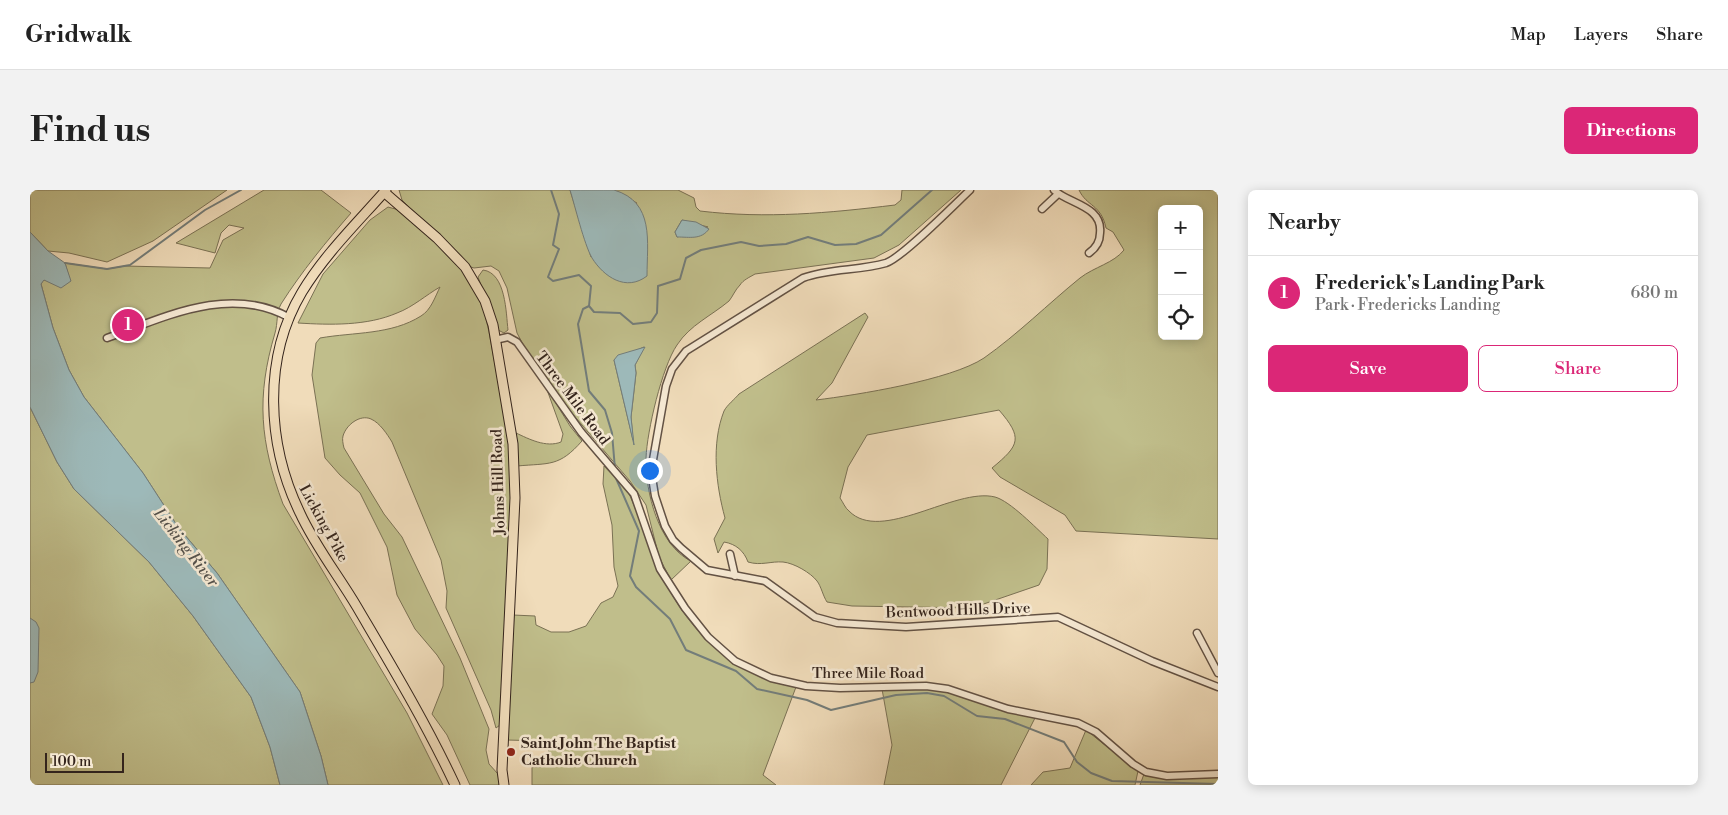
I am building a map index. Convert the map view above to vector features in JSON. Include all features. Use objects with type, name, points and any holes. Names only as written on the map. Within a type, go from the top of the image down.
[{"type":"main road","name":"Licking Pike","points":[[385,191],[320,266],[301,293],[290,318],[276,368],[273,406],[276,439],[285,478],[301,515],[408,694],[455,785]]},
{"type":"main road","name":"Johns Hill Road","points":[[385,191],[465,267],[485,301],[493,325],[513,444],[515,498],[502,770],[504,785]]},
{"type":"street","name":"Bentwood Hills Drive","points":[[970,190],[892,260],[874,266],[821,272],[804,278],[686,351],[672,370],[666,386],[651,466],[658,504],[669,534],[681,548],[707,570],[765,581],[816,617],[837,623],[906,627],[1058,618],[1152,661],[1218,687]]},
{"type":"street","points":[[1042,209],[1056,192],[1088,208],[1098,218],[1101,230],[1095,248],[1089,253]]},
{"type":"street","points":[[107,338],[184,310],[218,304],[256,304],[275,310],[290,318]]},
{"type":"street","name":"Three Mile Road","points":[[495,340],[508,337],[517,342],[581,432],[627,486],[641,510],[660,569],[676,595],[722,651],[744,667],[771,678],[806,686],[926,686],[948,689],[1008,709],[1078,723],[1096,732],[1133,764],[1146,772],[1167,776],[1218,774]]},
{"type":"street","points":[[730,554],[735,576]]},
{"type":"street","points":[[1197,633],[1218,673]]},
{"type":"shaded area","points":[[30,190],[227,190],[153,241],[107,262],[69,253],[48,251],[30,232]]},
{"type":"shaded area","points":[[264,190],[321,190],[351,213],[306,268],[279,307],[265,378],[263,419],[265,440],[269,460],[283,504],[407,713],[443,785],[328,785],[321,756],[300,692],[217,573],[178,527],[143,473],[84,397],[69,370],[53,328],[41,284],[43,280],[70,281],[65,263],[107,269],[125,266],[210,268],[223,240],[244,228],[229,225],[221,233],[215,253],[176,243]]},
{"type":"shaded area","points":[[399,190],[570,190],[591,257],[637,203],[613,190],[678,190],[694,198],[696,207],[700,211],[773,215],[822,213],[895,205],[901,200],[902,190],[961,190],[899,245],[874,258],[755,274],[743,282],[729,301],[694,326],[682,338],[671,355],[661,383],[649,432],[646,458],[646,472],[651,502],[662,531],[680,554],[691,561],[671,580],[659,557],[646,505],[630,481],[570,411],[525,348],[517,333],[507,288],[499,271],[491,266],[474,268],[468,266],[402,200]],"holes":[[[682,220],[708,227],[677,237],[675,232]],[[644,347],[635,365],[636,373],[631,417],[633,440],[614,360]]]},
{"type":"shaded area","points":[[1079,190],[1218,190],[1218,539],[1076,531],[1065,515],[1000,477],[992,468],[1008,453],[1015,441],[1012,428],[999,410],[867,435],[848,467],[840,498],[848,510],[863,519],[880,521],[919,513],[979,496],[995,497],[1023,515],[1048,539],[1047,569],[1039,585],[972,608],[852,606],[827,602],[814,578],[792,564],[779,562],[757,564],[748,562],[739,549],[732,544],[724,542],[718,553],[714,539],[725,518],[717,478],[717,437],[724,411],[739,394],[865,313],[868,317],[832,383],[816,400],[927,380],[969,366],[984,358],[1080,278],[1109,262],[1124,250],[1113,232],[1106,228],[1101,214],[1086,200]]},
{"type":"shaded area","points":[[388,207],[399,210],[447,252],[462,269],[483,306],[489,332],[510,446],[511,512],[500,725],[496,728],[491,710],[446,608],[447,591],[441,560],[392,442],[377,423],[371,419],[362,418],[350,424],[347,428],[343,437],[343,445],[384,514],[402,537],[460,658],[489,729],[486,750],[489,764],[498,774],[500,785],[470,785],[447,735],[432,714],[443,686],[444,666],[415,629],[397,595],[387,547],[360,493],[325,458],[312,375],[316,343],[320,338],[385,330],[409,322],[421,316],[427,310],[440,287],[403,310],[385,317],[361,322],[335,324],[298,323],[323,274],[370,220]]},
{"type":"shaded area","points":[[483,270],[491,273],[496,278],[503,295],[508,330],[504,333],[498,330],[478,277]]},
{"type":"shaded area","points":[[546,387],[570,426],[582,441],[560,460],[546,464],[517,466],[516,433],[532,440],[549,444],[561,442],[563,434]]},
{"type":"shaded area","points":[[30,407],[57,462],[74,489],[149,562],[193,616],[251,697],[270,747],[280,785],[30,785]]},
{"type":"shaded area","points":[[604,466],[623,485],[629,494],[652,555],[667,586],[694,626],[728,658],[749,671],[796,687],[763,775],[776,785],[532,785],[532,767],[553,766],[546,741],[506,740],[513,615],[535,616],[536,625],[551,632],[569,632],[586,626],[601,603],[613,597],[618,586],[614,567],[612,525],[603,484]]},
{"type":"shaded area","points":[[928,688],[1036,716],[1001,785],[884,785],[892,745],[882,689]]},
{"type":"shaded area","points":[[1086,730],[1138,771],[1135,785],[1031,785],[1043,772],[1070,768]]},
{"type":"shaded area","points":[[1144,774],[1218,777],[1218,785],[1140,785]]},
{"type":"water","points":[[570,190],[614,190],[627,196],[636,204],[646,225],[647,276],[639,281],[624,282],[609,276],[597,265],[586,244]]},
{"type":"water","points":[[682,220],[696,222],[709,229],[706,233],[699,236],[677,237],[675,232]]},
{"type":"water","name":"Licking River","points":[[30,232],[48,251],[65,263],[71,281],[61,288],[44,280],[41,284],[53,328],[69,370],[84,397],[143,473],[178,527],[217,573],[300,692],[321,756],[328,785],[280,785],[270,747],[251,697],[193,616],[149,562],[74,489],[57,462],[30,407]]},
{"type":"water","points":[[645,347],[635,365],[636,373],[631,417],[634,445],[614,360],[618,355]]},
{"type":"water","points":[[30,618],[36,622],[39,628],[38,672],[34,682],[30,683]]},
{"type":"waterway","points":[[65,263],[107,269],[130,265],[205,210],[241,190]]},
{"type":"waterway","points":[[551,190],[559,214],[553,245],[559,249],[548,277],[553,281],[579,275],[591,286],[589,306],[583,309],[578,324],[589,391],[605,410],[612,433],[615,469]]},
{"type":"waterway","points":[[589,306],[594,312],[620,313],[633,324],[651,322],[657,313],[658,286],[680,279],[686,258],[701,250],[741,242],[759,246],[786,244],[808,237],[835,245],[856,244],[881,235],[932,190]]},
{"type":"waterway","points":[[615,476],[639,531],[630,576],[636,587],[670,619],[686,650],[736,671],[757,689],[807,700],[831,710],[896,695],[927,693],[944,696],[977,716],[1005,719],[1064,742],[1077,762],[1091,773],[1112,781],[1218,784]]},
{"type":"place","name":"Frederick's Landing Park","points":[[128,325]]},
{"type":"place","name":"Saint John The Baptist Catholic Church","points":[[511,752]]}]
